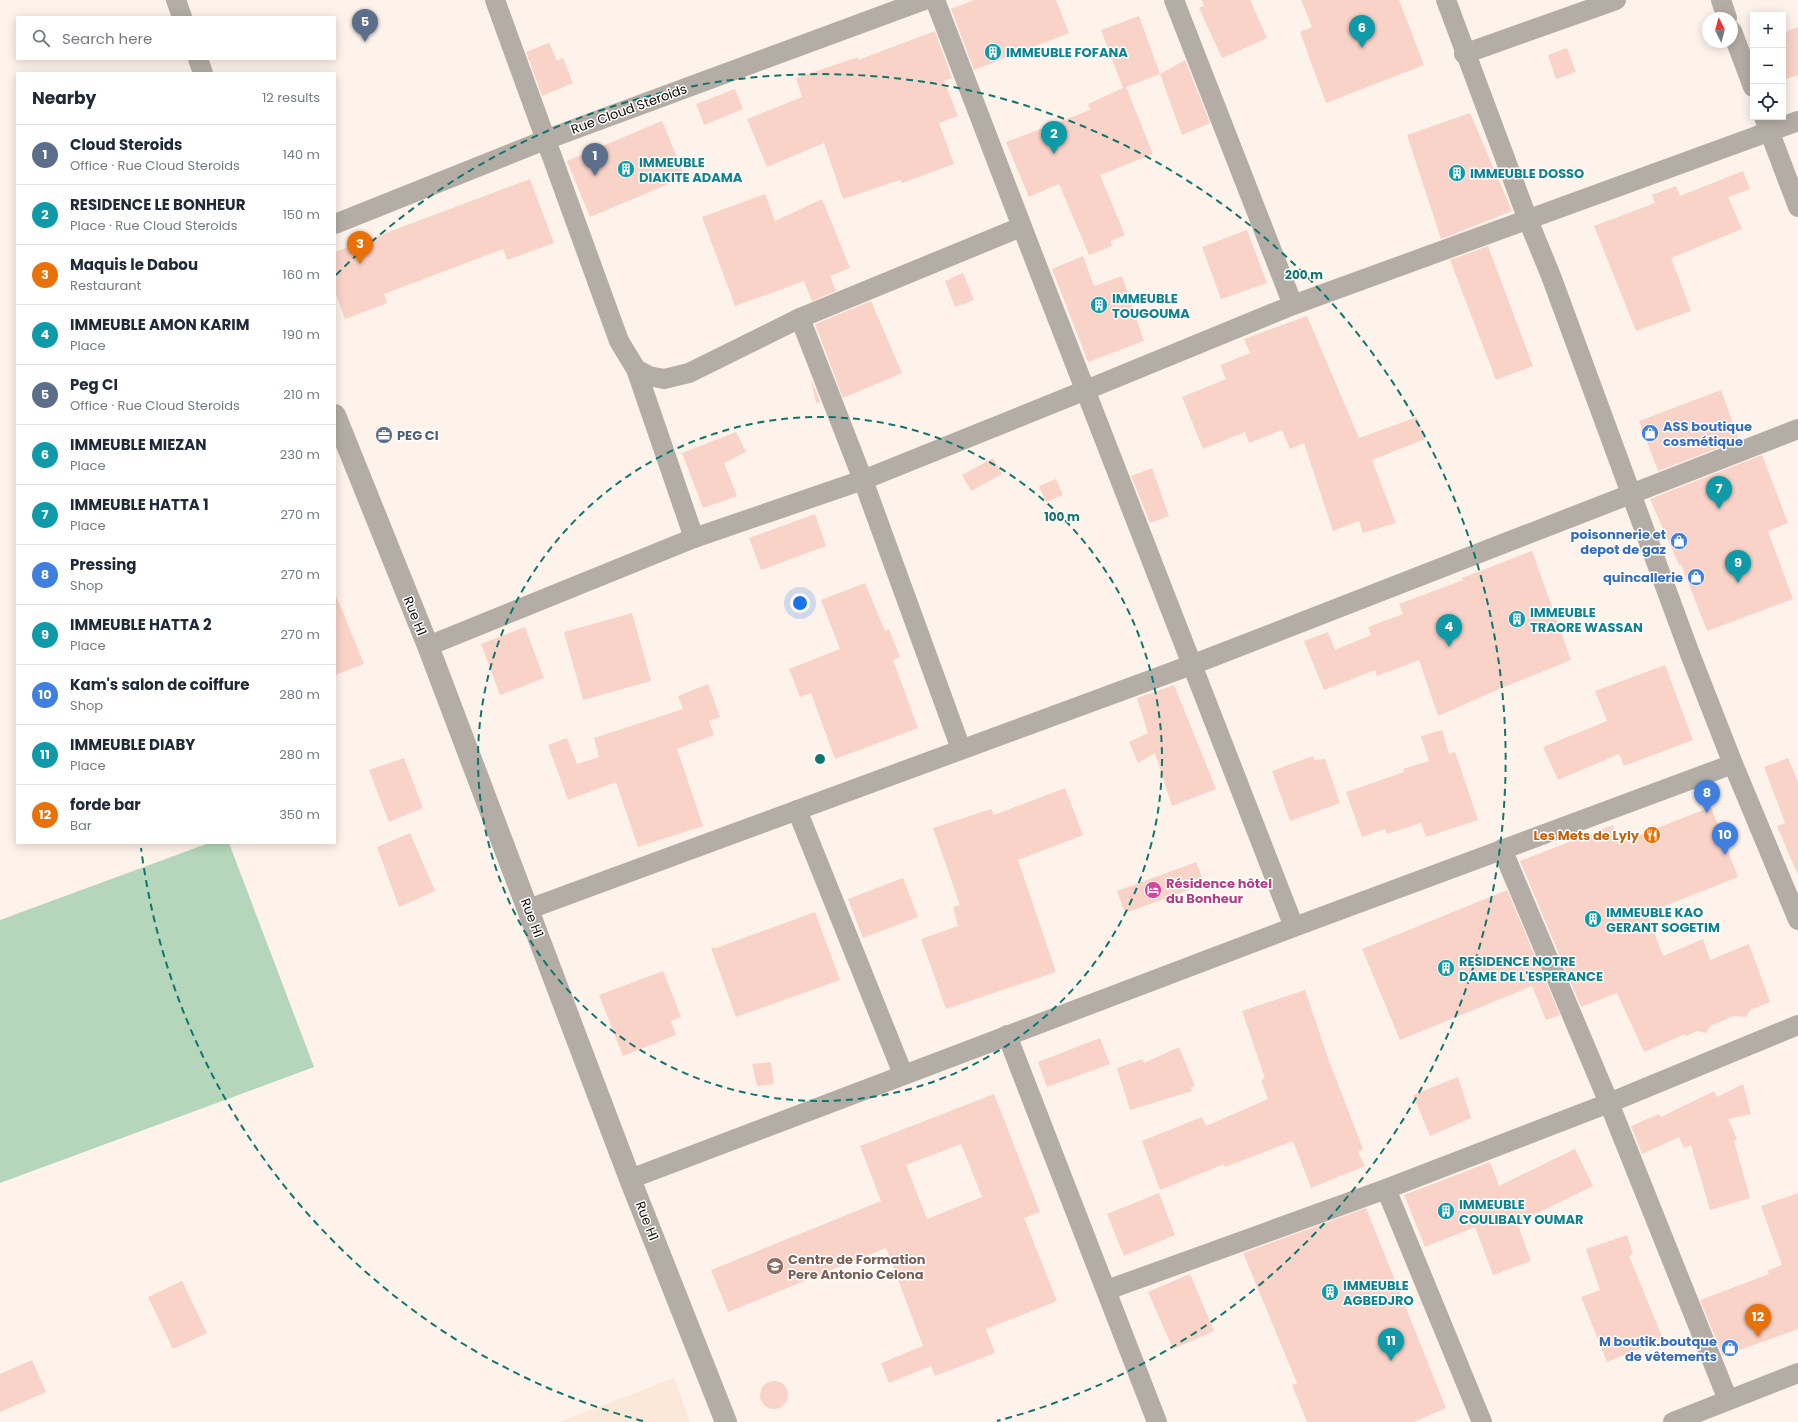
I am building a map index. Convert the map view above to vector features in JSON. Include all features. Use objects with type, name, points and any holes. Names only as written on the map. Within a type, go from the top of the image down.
[{"type":"street","points":[[176,0],[182,16]]},
{"type":"street","points":[[495,0],[619,342],[636,369],[694,538]]},
{"type":"street","name":"Rue Cloud Steroids","points":[[336,224],[545,140],[924,0]]},
{"type":"street","points":[[935,0],[1021,226],[1194,664],[1294,927]]},
{"type":"street","points":[[1174,0],[1293,305]]},
{"type":"street","points":[[1446,0],[1464,54],[1551,276],[1690,654],[1733,764],[1798,920]]},
{"type":"street","points":[[1464,54],[1616,0]]},
{"type":"street","points":[[1720,0],[1725,12]]},
{"type":"street","points":[[1738,47],[1752,84]]},
{"type":"street","points":[[198,60],[203,72]]},
{"type":"street","points":[[428,646],[694,538],[863,480],[1293,305],[1528,220],[1767,124],[1798,121]]},
{"type":"street","points":[[1767,124],[1798,207]]},
{"type":"street","points":[[636,369],[649,376],[664,379],[689,373],[800,318],[1021,226]]},
{"type":"street","points":[[800,318],[863,480],[961,749]]},
{"type":"street","name":"Rue H1","points":[[336,417],[428,646],[529,909],[630,1179],[726,1422]]},
{"type":"street","points":[[529,909],[1194,664],[1798,429]]},
{"type":"street","points":[[630,1179],[903,1074],[1733,764]]},
{"type":"street","points":[[797,810],[903,1074]]},
{"type":"street","points":[[1502,849],[1609,1103],[1728,1400]]},
{"type":"street","points":[[1107,1290],[1386,1189],[1609,1103],[1798,1025]]},
{"type":"street","points":[[1007,1035],[1157,1422]]},
{"type":"street","points":[[1386,1189],[1482,1422]]},
{"type":"street","points":[[1673,1422],[1798,1373]]},
{"type":"shaded area","points":[[674,1378],[690,1422],[559,1422]]},
{"type":"green space","points":[[206,844],[229,844],[314,1067],[0,1183],[0,920]]},
{"type":"building","name":"IMMEUBLE FOFANA","points":[[974,0],[1056,0],[1069,33],[974,70],[951,9]]},
{"type":"building","points":[[1202,0],[1250,0],[1267,38],[1222,58],[1199,8],[1204,6]]},
{"type":"building","points":[[1301,0],[1399,0],[1424,65],[1326,103],[1300,32],[1312,27]]},
{"type":"building","points":[[1139,16],[1160,74],[1126,87],[1153,154],[1100,175],[1125,235],[1111,241],[1112,246],[1089,255],[1059,184],[1029,197],[1006,142],[1090,110],[1088,104],[1123,88],[1101,30]]},
{"type":"building","points":[[1798,27],[1798,75],[1786,79],[1786,48],[1786,32]]},
{"type":"building","points":[[935,31],[952,78],[944,81],[958,116],[939,123],[954,164],[902,183],[900,180],[843,199],[824,143],[767,167],[747,119],[802,97],[796,78],[858,57],[858,60]]},
{"type":"building","points":[[549,43],[557,61],[563,58],[573,83],[542,96],[526,52]]},
{"type":"building","points":[[1567,48],[1576,72],[1556,79],[1548,55]]},
{"type":"building","points":[[1185,60],[1210,123],[1182,135],[1160,74]]},
{"type":"building","points":[[735,89],[743,109],[704,125],[696,104]]},
{"type":"building","name":"IMMEUBLE DOSSO","points":[[1470,113],[1512,211],[1441,239],[1407,135]]},
{"type":"building","name":"IMMEUBLE DIAKITE ADAMA","points":[[662,121],[685,177],[590,217],[567,161]]},
{"type":"building","points":[[1743,171],[1750,189],[1728,197],[1742,229],[1671,258],[1691,311],[1636,331],[1594,226],[1655,203],[1652,195],[1676,186],[1680,196]]},
{"type":"building","points":[[530,179],[554,243],[507,260],[503,249],[384,294],[387,303],[345,319],[336,295],[336,252]]},
{"type":"building","points":[[765,194],[775,221],[822,199],[850,268],[830,276],[836,291],[812,301],[804,281],[735,306],[702,217]]},
{"type":"building","points":[[1247,230],[1267,283],[1221,299],[1202,247]]},
{"type":"building","points":[[1488,246],[1533,366],[1496,380],[1450,260]]},
{"type":"building","name":"IMMEUBLE TOUGOUMA","points":[[1083,256],[1094,286],[1122,276],[1144,341],[1088,362],[1052,269]]},
{"type":"building","points":[[963,273],[974,300],[955,307],[945,281]]},
{"type":"building","points":[[871,301],[902,373],[843,398],[815,324]]},
{"type":"building","points":[[1307,316],[1359,438],[1417,417],[1425,439],[1372,460],[1396,523],[1363,533],[1359,521],[1333,531],[1304,443],[1290,449],[1282,430],[1249,443],[1245,432],[1203,449],[1182,397],[1226,379],[1220,365],[1250,353],[1244,339]]},
{"type":"building","points":[[812,381],[820,402],[816,403]]},
{"type":"building","points":[[1721,390],[1739,440],[1658,471],[1639,421]]},
{"type":"building","points":[[736,432],[746,452],[724,463],[737,496],[703,508],[682,453]]},
{"type":"building","points":[[1762,455],[1788,523],[1768,531],[1793,599],[1707,631],[1681,564],[1679,565],[1650,499]]},
{"type":"building","points":[[993,458],[1002,474],[971,491],[962,475]]},
{"type":"building","points":[[1152,468],[1169,516],[1150,523],[1131,476]]},
{"type":"building","points":[[1056,479],[1063,495],[1046,502],[1039,486]]},
{"type":"building","points":[[815,514],[826,546],[761,570],[749,538]]},
{"type":"building","points":[[1532,551],[1571,660],[1499,689],[1438,716],[1419,660],[1377,676],[1375,670],[1324,690],[1304,641],[1328,632],[1335,650],[1371,635],[1368,627],[1403,614],[1399,604],[1463,580],[1462,578]]},
{"type":"building","points":[[865,583],[885,631],[889,629],[900,657],[893,660],[918,728],[835,759],[811,693],[800,697],[789,669],[840,649],[821,600]]},
{"type":"building","points":[[336,595],[364,664],[336,675]]},
{"type":"building","points":[[632,613],[651,681],[583,700],[564,632]]},
{"type":"building","points":[[525,627],[544,678],[500,695],[481,644]]},
{"type":"building","points":[[1665,665],[1693,740],[1624,766],[1619,754],[1558,780],[1543,747],[1607,721],[1595,691]]},
{"type":"building","points":[[708,684],[720,717],[709,721],[714,735],[677,749],[703,826],[638,847],[616,782],[568,800],[548,745],[567,738],[577,764],[599,757],[594,738],[683,709],[678,696]]},
{"type":"building","points":[[1174,685],[1216,789],[1172,806],[1155,753],[1138,763],[1129,742],[1148,733],[1137,698]]},
{"type":"building","points":[[1442,730],[1449,754],[1455,752],[1478,820],[1426,837],[1421,823],[1387,834],[1385,829],[1362,837],[1346,792],[1404,772],[1403,769],[1429,761],[1421,736]]},
{"type":"building","points":[[1313,756],[1314,760],[1325,759],[1340,803],[1290,821],[1272,771]]},
{"type":"building","points":[[404,758],[423,808],[389,822],[369,770]]},
{"type":"building","points":[[1788,758],[1798,782],[1798,875],[1777,826],[1785,823],[1764,767]]},
{"type":"building","points":[[1065,788],[1083,835],[1018,860],[1056,972],[946,1009],[921,939],[958,926],[953,907],[960,905],[933,828],[991,809],[994,815]]},
{"type":"building","points":[[1711,807],[1738,877],[1647,913],[1663,956],[1703,939],[1710,960],[1749,944],[1770,1002],[1750,1010],[1746,1017],[1734,1016],[1710,1026],[1706,1033],[1697,1031],[1686,1036],[1685,1034],[1644,1052],[1617,993],[1581,1007],[1520,861],[1613,825],[1619,843]]},
{"type":"building","points":[[410,833],[435,891],[399,907],[377,847]]},
{"type":"building","points":[[1196,862],[1205,884],[1125,913],[1117,891]]},
{"type":"building","points":[[903,878],[918,917],[863,938],[848,899]]},
{"type":"building","name":"RESIDENCE NOTRE DAME DE L'ESPERANCE","points":[[1507,890],[1560,1015],[1546,1020],[1532,986],[1400,1040],[1362,949]]},
{"type":"building","points":[[815,912],[840,980],[736,1017],[711,948],[716,948]]},
{"type":"building","points":[[663,971],[681,1017],[671,1021],[676,1035],[623,1056],[599,995]]},
{"type":"building","points":[[1305,990],[1329,1061],[1363,1149],[1358,1152],[1365,1166],[1311,1188],[1293,1141],[1225,1167],[1224,1164],[1160,1190],[1142,1141],[1202,1117],[1206,1126],[1268,1099],[1261,1080],[1265,1078],[1242,1011]]},
{"type":"building","points":[[1100,1038],[1110,1064],[1047,1087],[1038,1062]]},
{"type":"building","points":[[1179,1047],[1195,1086],[1191,1087],[1192,1091],[1130,1110],[1117,1068],[1143,1059],[1144,1063]]},
{"type":"building","points":[[771,1062],[774,1084],[757,1086],[752,1064]]},
{"type":"building","points":[[1458,1077],[1471,1118],[1430,1136],[1413,1095]]},
{"type":"building","points":[[1743,1084],[1751,1114],[1728,1119],[1737,1139],[1734,1141],[1750,1198],[1710,1210],[1691,1145],[1684,1148],[1679,1137],[1642,1154],[1631,1126],[1659,1114],[1661,1117],[1714,1091],[1717,1097]]},
{"type":"building","points":[[994,1094],[1040,1212],[1024,1218],[1057,1301],[986,1329],[995,1353],[935,1376],[931,1366],[889,1383],[881,1363],[923,1346],[886,1248],[728,1312],[711,1270],[881,1201],[860,1146]],"holes":[[[961,1144],[982,1197],[927,1219],[906,1165]]]},
{"type":"building","points":[[1575,1149],[1593,1186],[1517,1223],[1531,1261],[1493,1275],[1475,1227],[1425,1247],[1404,1195],[1490,1162],[1499,1186]]},
{"type":"building","points":[[1159,1193],[1175,1235],[1124,1256],[1107,1214]]},
{"type":"building","points":[[1798,1193],[1798,1329],[1723,1356],[1700,1300],[1769,1274],[1767,1271],[1782,1265],[1761,1206]]},
{"type":"building","name":"IMMEUBLE AGBEDJRO","points":[[1366,1208],[1446,1408],[1414,1422],[1307,1422],[1292,1385],[1297,1383],[1243,1253]]},
{"type":"building","points":[[1627,1235],[1633,1254],[1629,1256],[1663,1339],[1607,1362],[1581,1297],[1600,1290],[1586,1249]]},
{"type":"building","points":[[1190,1274],[1214,1331],[1173,1349],[1148,1292]]},
{"type":"building","points":[[182,1281],[207,1333],[173,1349],[148,1297]]},
{"type":"building","points":[[32,1360],[46,1392],[0,1412],[0,1374]]},
{"type":"building","points":[[774,1381],[784,1385],[788,1395],[784,1405],[774,1409],[764,1405],[760,1395],[764,1385]]},
{"type":"place","name":"Peg CI","points":[[365,42]]},
{"type":"place","name":"IMMEUBLE MIEZAN","points":[[1362,48]]},
{"type":"place","name":"IMMEUBLE FOFANA","points":[[993,52]]},
{"type":"place","name":"RESIDENCE LE BONHEUR","points":[[1054,154]]},
{"type":"place","name":"IMMEUBLE DIAKITE ADAMA","points":[[626,169]]},
{"type":"place","name":"IMMEUBLE DOSSO","points":[[1457,173]]},
{"type":"place","name":"Cloud Steroids","points":[[595,176]]},
{"type":"place","name":"Maquis le Dabou","points":[[360,264]]},
{"type":"place","name":"IMMEUBLE TOUGOUMA","points":[[1099,305]]},
{"type":"place","name":"ASS boutique cosmétique","points":[[1650,433]]},
{"type":"place","name":"PEG CI","points":[[384,435]]},
{"type":"place","name":"IMMEUBLE HATTA 1","points":[[1719,509]]},
{"type":"place","name":"poisonnerie et depot de gaz","points":[[1679,541]]},
{"type":"place","name":"quincallerie","points":[[1696,577]]},
{"type":"place","name":"IMMEUBLE HATTA 2","points":[[1738,583]]},
{"type":"place","name":"IMMEUBLE TRAORE WASSAN","points":[[1517,619]]},
{"type":"place","name":"IMMEUBLE AMON KARIM","points":[[1449,647]]},
{"type":"place","name":"Pressing","points":[[1707,813]]},
{"type":"place","name":"Les Mets de Lyly","points":[[1652,835]]},
{"type":"place","name":"Kam's salon de coiffure","points":[[1725,855]]},
{"type":"place","name":"Résidence hôtel du Bonheur","points":[[1153,890]]},
{"type":"place","name":"IMMEUBLE KAO GERANT SOGETIM","points":[[1593,919]]},
{"type":"place","name":"RESIDENCE NOTRE DAME DE L'ESPERANCE","points":[[1446,968]]},
{"type":"place","name":"IMMEUBLE COULIBALY OUMAR","points":[[1446,1211]]},
{"type":"place","name":"Centre de Formation Pere Antonio Celona","points":[[775,1266]]},
{"type":"place","name":"IMMEUBLE AGBEDJRO","points":[[1330,1292]]},
{"type":"place","name":"forde bar","points":[[1758,1337]]},
{"type":"place","name":"M boutik.boutque de vêtements","points":[[1730,1348]]},
{"type":"place","name":"IMMEUBLE DIABY","points":[[1391,1361]]}]
